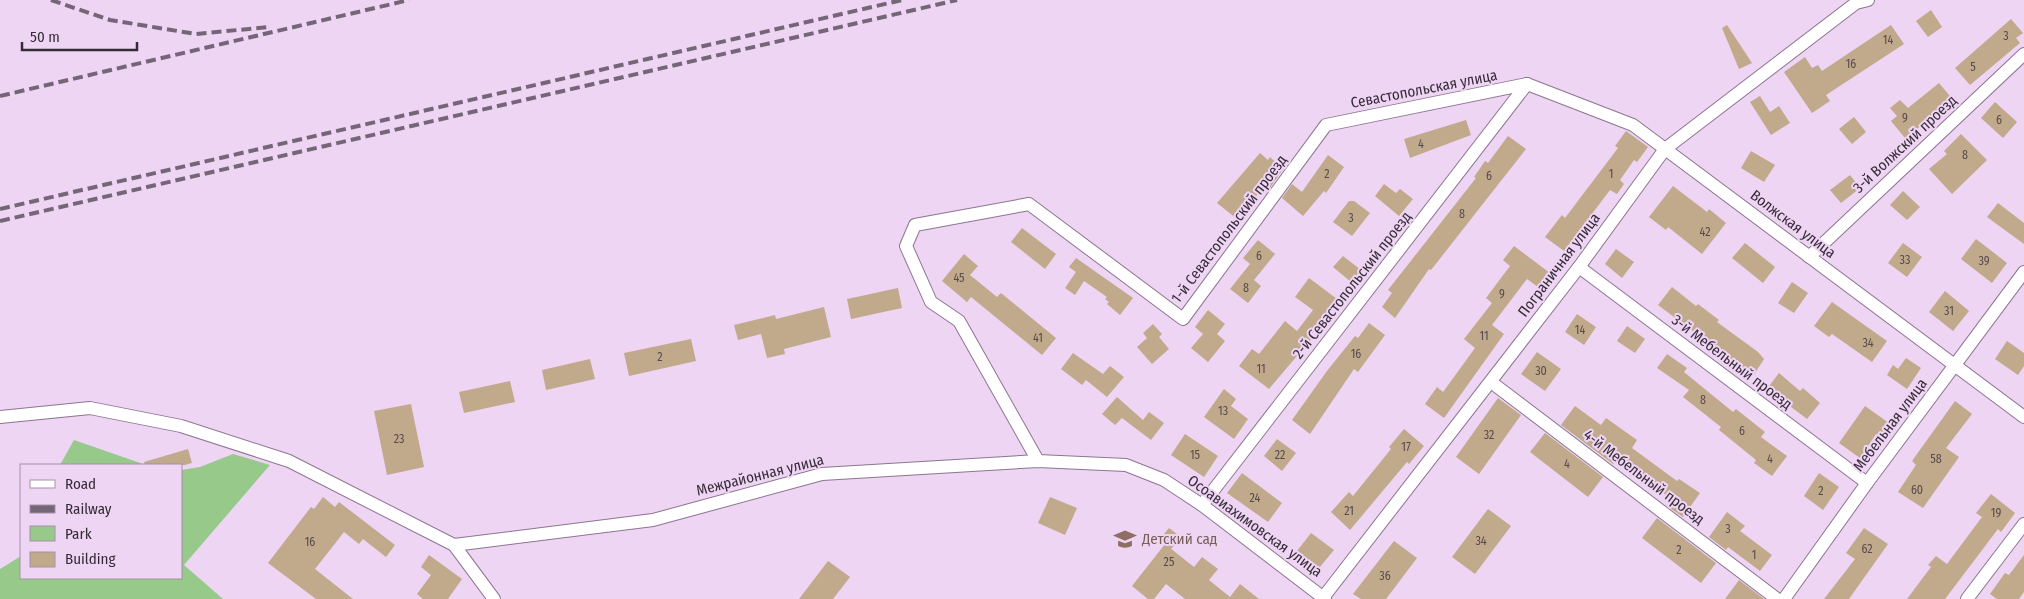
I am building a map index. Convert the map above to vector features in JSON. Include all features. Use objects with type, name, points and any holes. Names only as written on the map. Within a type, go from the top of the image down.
[{"type":"street","name":"Пограничная улица","points":[[1324,598],[1492,382],[1665,149],[1856,3],[1868,0]]},
{"type":"street","name":"3-й Волжский проезд","points":[[1809,257],[2024,54]]},
{"type":"street","name":"Волжская улица","points":[[1527,84],[1633,124],[2024,417]]},
{"type":"street","name":"Севастопольская улица","points":[[1326,125],[1527,84]]},
{"type":"street","name":"2-й Севастопольский проезд","points":[[1202,505],[1527,84]]},
{"type":"street","name":"1-й Севастопольский проезд","points":[[1038,461],[959,321],[931,302],[906,246],[914,225],[1028,204],[1182,319],[1326,125]]},
{"type":"street","name":"3-й Мебельный проезд","points":[[1579,267],[1867,483]]},
{"type":"street","name":"Мебельная улица","points":[[1784,599],[1867,483],[2024,272]]},
{"type":"street","name":"4-й Мебельный проезд","points":[[1492,382],[1776,599]]},
{"type":"street","points":[[0,417],[90,408],[181,426],[289,461],[454,545],[494,599]]},
{"type":"street","name":"Межрайонная улица","points":[[454,545],[653,520],[822,474],[1038,461],[1126,465],[1164,480]]},
{"type":"street","name":"Осоавиахимовская улица","points":[[1164,480],[1202,505],[1324,598]]},
{"type":"street","points":[[1967,599],[2024,524]]},
{"type":"green space","points":[[74,440],[143,464],[61,464]]},
{"type":"green space","points":[[233,454],[270,465],[184,565],[223,599],[0,599],[0,569],[20,557],[20,579],[182,579],[182,470],[200,467]]},
{"type":"building","points":[[1931,10],[1942,27],[1928,37],[1916,21]]},
{"type":"building","points":[[2011,19],[2023,33],[2016,38],[2020,43],[1970,85],[1955,68]]},
{"type":"building","points":[[1727,25],[1752,63],[1739,69],[1722,28]]},
{"type":"building","points":[[1891,25],[1904,44],[1826,95],[1830,101],[1812,113],[1784,72],[1805,57],[1812,68],[1818,65],[1822,71]]},
{"type":"building","points":[[1939,83],[1954,101],[1905,138],[1891,121],[1897,116],[1890,108],[1900,100],[1908,108]]},
{"type":"building","points":[[1760,96],[1770,112],[1779,106],[1790,123],[1771,135],[1750,102]]},
{"type":"building","points":[[1995,102],[2017,122],[2003,138],[1981,118]]},
{"type":"building","points":[[1854,117],[1866,132],[1852,144],[1839,129]]},
{"type":"building","points":[[1466,120],[1471,135],[1410,158],[1404,139]]},
{"type":"building","points":[[1626,131],[1648,147],[1637,162],[1634,160],[1620,180],[1624,184],[1617,194],[1610,190],[1564,251],[1545,237],[1562,215],[1565,218],[1618,148],[1615,146]]},
{"type":"building","points":[[1961,134],[1987,160],[1952,194],[1929,169],[1947,154],[1944,151]]},
{"type":"building","points":[[1508,136],[1526,149],[1431,270],[1429,269],[1395,318],[1382,307],[1392,293],[1388,290],[1476,178],[1474,177],[1485,161],[1488,163]]},
{"type":"building","points":[[1751,151],[1775,165],[1764,182],[1741,168]]},
{"type":"building","points":[[1260,153],[1268,160],[1270,157],[1283,169],[1270,188],[1261,196],[1258,194],[1237,219],[1217,203]]},
{"type":"building","points":[[1328,155],[1344,167],[1326,193],[1324,191],[1303,216],[1282,198],[1292,184],[1302,192]]},
{"type":"building","points":[[1850,175],[1860,188],[1841,203],[1830,190]]},
{"type":"building","points":[[1384,184],[1396,193],[1400,189],[1413,199],[1399,216],[1375,196]]},
{"type":"building","points":[[1673,186],[1707,212],[1709,209],[1726,223],[1702,254],[1668,227],[1666,230],[1649,217]]},
{"type":"building","points":[[1903,191],[1920,207],[1907,220],[1890,205]]},
{"type":"building","points":[[1349,201],[1354,201],[1370,213],[1352,236],[1333,222]]},
{"type":"building","points":[[1998,203],[2024,223],[2024,244],[1987,217]]},
{"type":"building","points":[[1022,228],[1056,254],[1045,269],[1011,242]]},
{"type":"building","points":[[1976,239],[2007,263],[1992,283],[1961,259]]},
{"type":"building","points":[[1258,240],[1275,254],[1254,280],[1261,286],[1248,303],[1230,289],[1250,264],[1243,258]]},
{"type":"building","points":[[1745,243],[1775,267],[1763,283],[1732,258]]},
{"type":"building","points":[[1903,243],[1922,257],[1907,277],[1888,263]]},
{"type":"building","points":[[1514,246],[1550,273],[1538,287],[1527,279],[1492,325],[1504,334],[1444,418],[1425,404],[1437,387],[1443,392],[1475,348],[1464,339],[1492,303],[1486,298],[1510,266],[1503,260]]},
{"type":"building","points":[[1616,249],[1634,262],[1622,278],[1605,264]]},
{"type":"building","points":[[964,254],[978,266],[970,275],[997,297],[1001,293],[1056,338],[1042,355],[971,297],[967,302],[942,281]]},
{"type":"building","points":[[1343,256],[1361,270],[1351,282],[1333,267]]},
{"type":"building","points":[[1076,258],[1133,298],[1120,315],[1107,304],[1109,302],[1105,299],[1107,297],[1084,281],[1075,295],[1065,288],[1076,272],[1069,267]]},
{"type":"building","points":[[1309,278],[1337,299],[1311,335],[1313,337],[1269,389],[1239,366],[1252,349],[1259,354],[1285,321],[1297,331],[1313,310],[1295,297]]},
{"type":"building","points":[[1792,282],[1808,293],[1794,313],[1778,303]]},
{"type":"building","points":[[1672,287],[1696,306],[1698,304],[1719,320],[1717,322],[1758,352],[1764,359],[1753,376],[1658,305]]},
{"type":"building","points":[[898,288],[902,308],[851,319],[847,299]]},
{"type":"building","points":[[1945,291],[1969,311],[1953,331],[1929,312]]},
{"type":"building","points":[[1832,302],[1887,341],[1872,362],[1832,334],[1829,337],[1814,326]]},
{"type":"building","points":[[824,307],[831,337],[784,349],[785,354],[767,358],[761,334],[738,340],[734,325],[775,315],[776,319]]},
{"type":"building","points":[[1208,310],[1225,324],[1217,334],[1225,341],[1208,362],[1191,348],[1203,334],[1195,327]]},
{"type":"building","points":[[1577,314],[1596,327],[1584,345],[1565,332]]},
{"type":"building","points":[[1369,323],[1385,335],[1358,372],[1354,369],[1310,434],[1292,420],[1327,371],[1355,336],[1358,338]]},
{"type":"building","points":[[1153,324],[1162,334],[1159,337],[1169,349],[1152,364],[1137,347],[1147,338],[1143,333]]},
{"type":"building","points":[[1627,326],[1645,339],[1635,353],[1617,341]]},
{"type":"building","points":[[691,339],[696,361],[629,376],[624,353]]},
{"type":"building","points":[[2007,341],[2024,353],[2024,366],[2018,375],[1995,359]]},
{"type":"building","points":[[1537,352],[1561,369],[1545,391],[1521,374]]},
{"type":"building","points":[[1073,353],[1103,374],[1110,366],[1124,377],[1107,397],[1086,380],[1082,385],[1061,369]]},
{"type":"building","points":[[1667,354],[1687,368],[1684,372],[1733,412],[1736,409],[1765,432],[1761,437],[1787,456],[1772,476],[1754,463],[1756,460],[1719,430],[1721,427],[1683,397],[1689,390],[1657,368]]},
{"type":"building","points":[[1906,358],[1921,368],[1907,389],[1887,375],[1893,365],[1898,369]]},
{"type":"building","points":[[590,359],[595,379],[546,390],[542,370]]},
{"type":"building","points":[[1779,373],[1800,391],[1803,388],[1820,403],[1807,419],[1767,389]]},
{"type":"building","points":[[510,381],[515,402],[464,413],[459,392]]},
{"type":"building","points":[[1224,389],[1236,399],[1231,406],[1248,419],[1234,439],[1204,417]]},
{"type":"building","points":[[1117,397],[1143,420],[1149,412],[1164,423],[1151,440],[1122,418],[1115,425],[1102,414]]},
{"type":"building","points":[[1498,398],[1521,415],[1479,474],[1456,457]]},
{"type":"building","points":[[1955,401],[1972,414],[1946,448],[1959,457],[1923,508],[1898,492],[1916,465],[1912,461]]},
{"type":"building","points":[[411,404],[424,467],[387,475],[374,411]]},
{"type":"building","points":[[1575,406],[1601,425],[1606,418],[1637,440],[1632,448],[1677,481],[1679,479],[1700,493],[1683,517],[1667,506],[1671,500],[1667,496],[1617,459],[1613,464],[1561,425]]},
{"type":"building","points":[[1865,406],[1896,428],[1886,441],[1876,434],[1860,458],[1839,443]]},
{"type":"building","points":[[1404,429],[1424,446],[1409,464],[1407,462],[1350,530],[1331,512],[1349,492],[1353,496],[1391,449],[1389,447]]},
{"type":"building","points":[[1545,433],[1603,477],[1588,497],[1530,452]]},
{"type":"building","points":[[1185,434],[1218,456],[1204,477],[1171,455]]},
{"type":"building","points":[[1277,439],[1296,453],[1282,471],[1264,456]]},
{"type":"building","points":[[188,449],[192,463],[182,465],[145,464],[144,462]]},
{"type":"building","points":[[1242,473],[1282,503],[1268,522],[1227,493]]},
{"type":"building","points":[[1819,473],[1839,487],[1823,510],[1804,496]]},
{"type":"building","points":[[1991,494],[2015,513],[2001,532],[1998,529],[1945,599],[1907,599],[1931,567],[1928,565],[1936,556],[1947,564],[1982,517],[1976,513]]},
{"type":"building","points":[[323,497],[335,507],[339,502],[395,545],[386,557],[363,539],[359,544],[344,532],[315,569],[353,599],[316,599],[268,563],[311,507],[314,509]]},
{"type":"building","points":[[1050,497],[1077,508],[1065,535],[1038,523]]},
{"type":"building","points":[[1488,509],[1511,526],[1475,574],[1452,557]]},
{"type":"building","points":[[1727,512],[1745,526],[1740,531],[1772,555],[1760,571],[1728,547],[1726,550],[1709,537]]},
{"type":"building","points":[[1657,518],[1716,563],[1701,583],[1642,538]]},
{"type":"building","points":[[1169,528],[1181,537],[1171,549],[1159,540]]},
{"type":"building","points":[[1864,528],[1888,544],[1849,599],[1824,599],[1855,559],[1846,553]]},
{"type":"building","points":[[1311,533],[1334,550],[1319,568],[1297,551]]},
{"type":"building","points":[[1394,541],[1417,558],[1386,599],[1361,599],[1353,594]]},
{"type":"building","points":[[1165,544],[1194,567],[1202,557],[1218,569],[1209,580],[1230,597],[1240,584],[1259,599],[1185,599],[1166,584],[1154,599],[1148,599],[1132,586]]},
{"type":"building","points":[[429,555],[462,579],[448,599],[423,599],[417,594],[431,575],[421,567]]},
{"type":"building","points":[[2024,555],[2024,592],[2019,599],[1997,599],[1990,594],[2005,573],[2009,575]]},
{"type":"building","points":[[828,561],[850,577],[833,599],[799,599]]},
{"type":"building","points":[[1739,580],[1764,599],[1725,599]]},
{"type":"railway","points":[[51,0],[110,20],[196,34],[269,27]]},
{"type":"railway","points":[[0,96],[409,0]]},
{"type":"railway","points":[[0,209],[902,0]]},
{"type":"railway","points":[[0,221],[957,0]]},
{"type":"place","name":"Детский сад","points":[[1125,539]]}]
